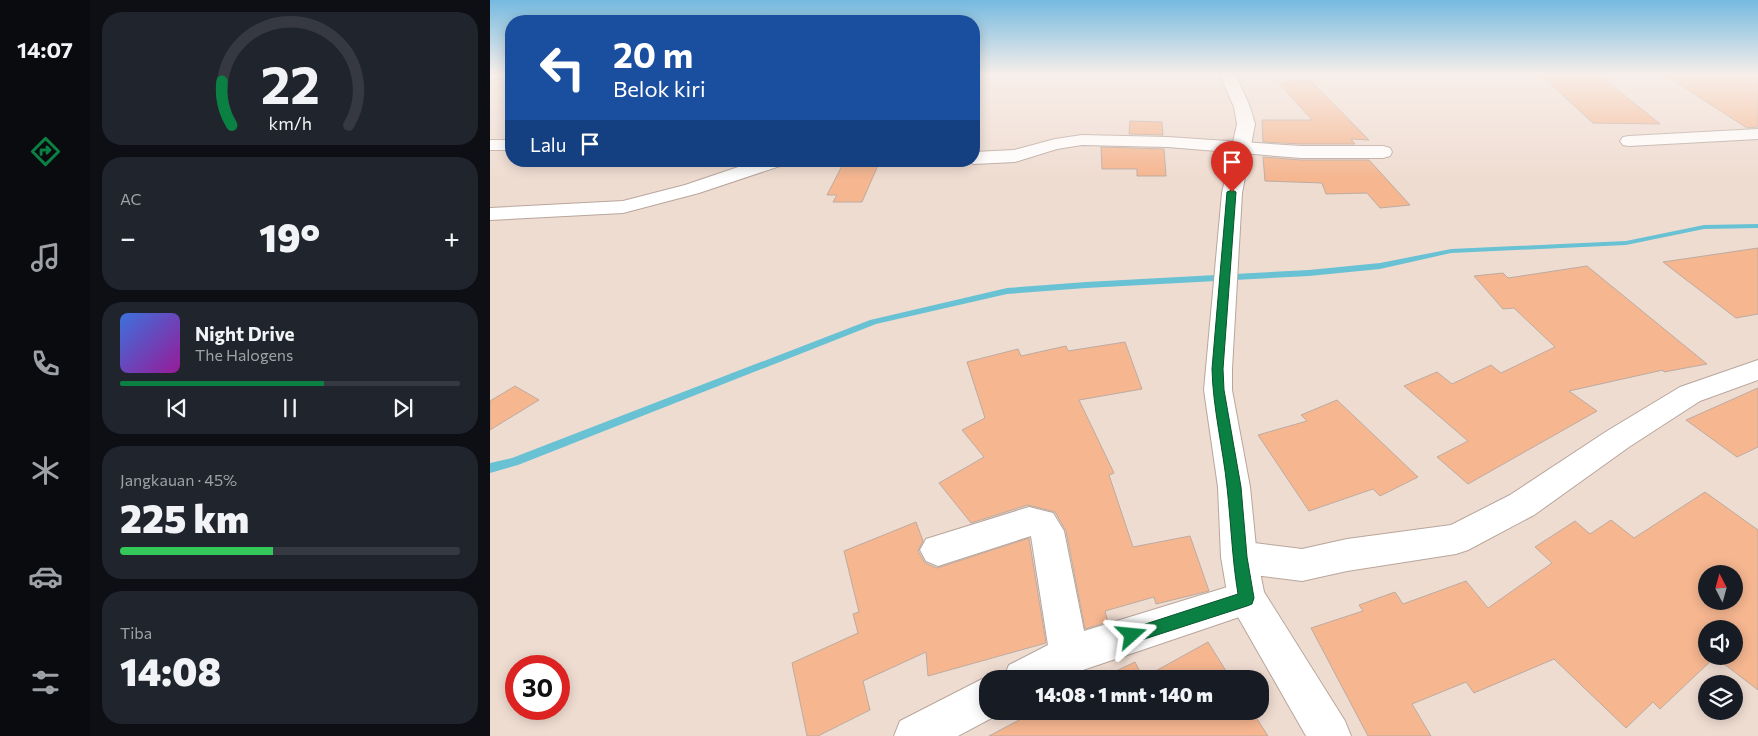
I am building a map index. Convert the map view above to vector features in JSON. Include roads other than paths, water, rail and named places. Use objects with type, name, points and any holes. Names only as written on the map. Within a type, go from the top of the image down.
[{"type":"street","points":[[1243,109],[1246,124],[1232,192],[1218,369],[1218,390],[1234,487],[1239,557],[1247,598],[1330,736]]},
{"type":"street","points":[[1629,141],[1758,134]]},
{"type":"street","points":[[980,158],[1015,156],[1063,142],[1082,140],[1138,141],[1315,152],[1383,152]]},
{"type":"street","points":[[490,146],[505,145]]},
{"type":"street","points":[[490,214],[623,207],[684,191],[758,167]]},
{"type":"street","points":[[1239,557],[1302,565],[1347,555],[1456,539],[1522,505],[1618,439],[1690,394],[1758,370]]},
{"type":"street","points":[[938,550],[1029,521],[1040,523],[1047,531],[1069,655]]},
{"type":"street","points":[[1040,670],[1069,655],[1247,598]]},
{"type":"street","points":[[915,736],[979,702]]},
{"type":"waterway","points":[[490,468],[514,462],[873,322],[1007,291],[1309,273],[1380,266],[1451,251],[1626,243],[1704,227],[1758,226]]}]
